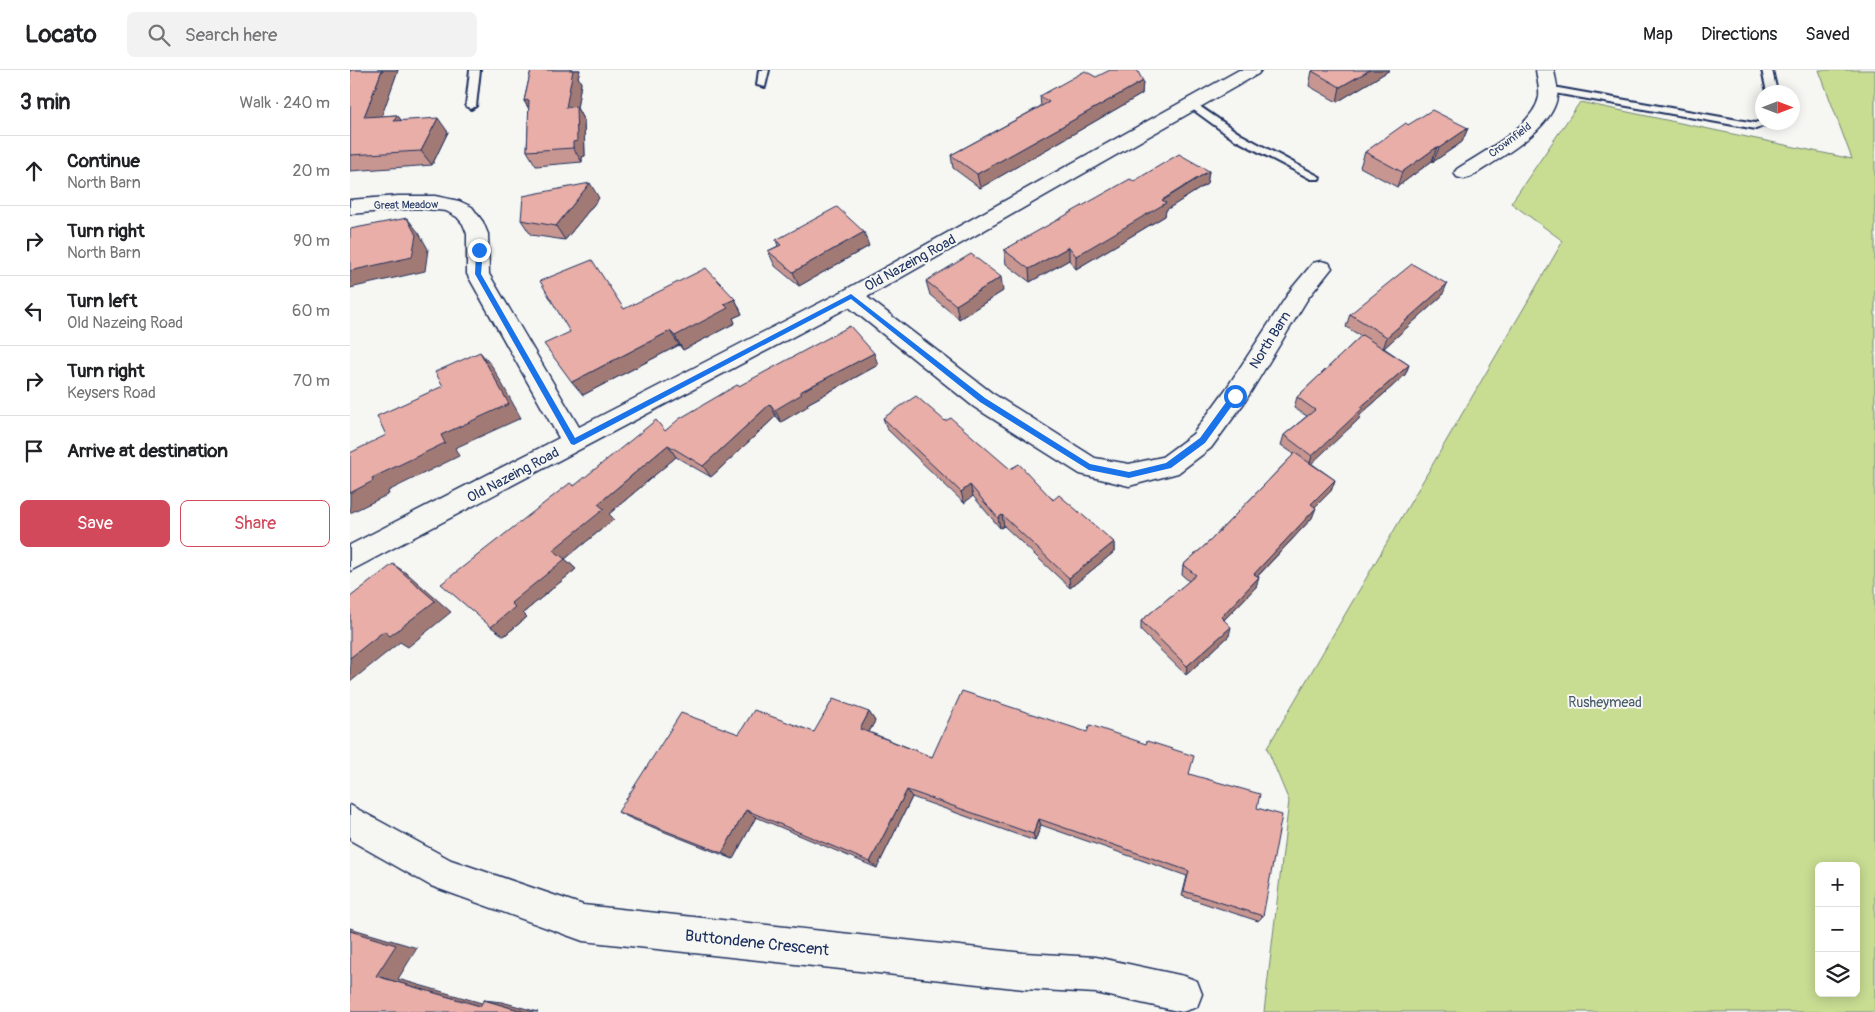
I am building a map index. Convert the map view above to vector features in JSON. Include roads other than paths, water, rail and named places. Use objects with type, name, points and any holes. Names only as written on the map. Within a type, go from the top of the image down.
[{"type":"street","name":"Old Nazeing Road","points":[[350,559],[851,296],[1252,70]]},
{"type":"street","name":"Crownfield","points":[[1464,173],[1519,135],[1542,114],[1548,98],[1545,70]]},
{"type":"street","name":"Great Meadow","points":[[350,207],[435,202],[461,208],[473,221],[479,250],[478,274],[574,442]]},
{"type":"street","name":"North Barn","points":[[851,296],[983,400],[1089,467],[1129,475],[1169,466],[1202,440],[1235,396],[1300,293],[1321,268]]},
{"type":"street","name":"Buttondene Crescent","points":[[350,822],[443,874],[583,923],[1024,971],[1096,975],[1184,994]]},
{"type":"lane","points":[[471,106],[475,70]]},
{"type":"lane","points":[[762,85],[764,70]]},
{"type":"lane","points":[[1767,70],[1770,85]]},
{"type":"lane","points":[[1547,89],[1755,126]]},
{"type":"lane","points":[[1192,104],[1236,136],[1315,177]]},
{"type":"park label","name":"Rusheymead","points":[[1605,702]]}]
